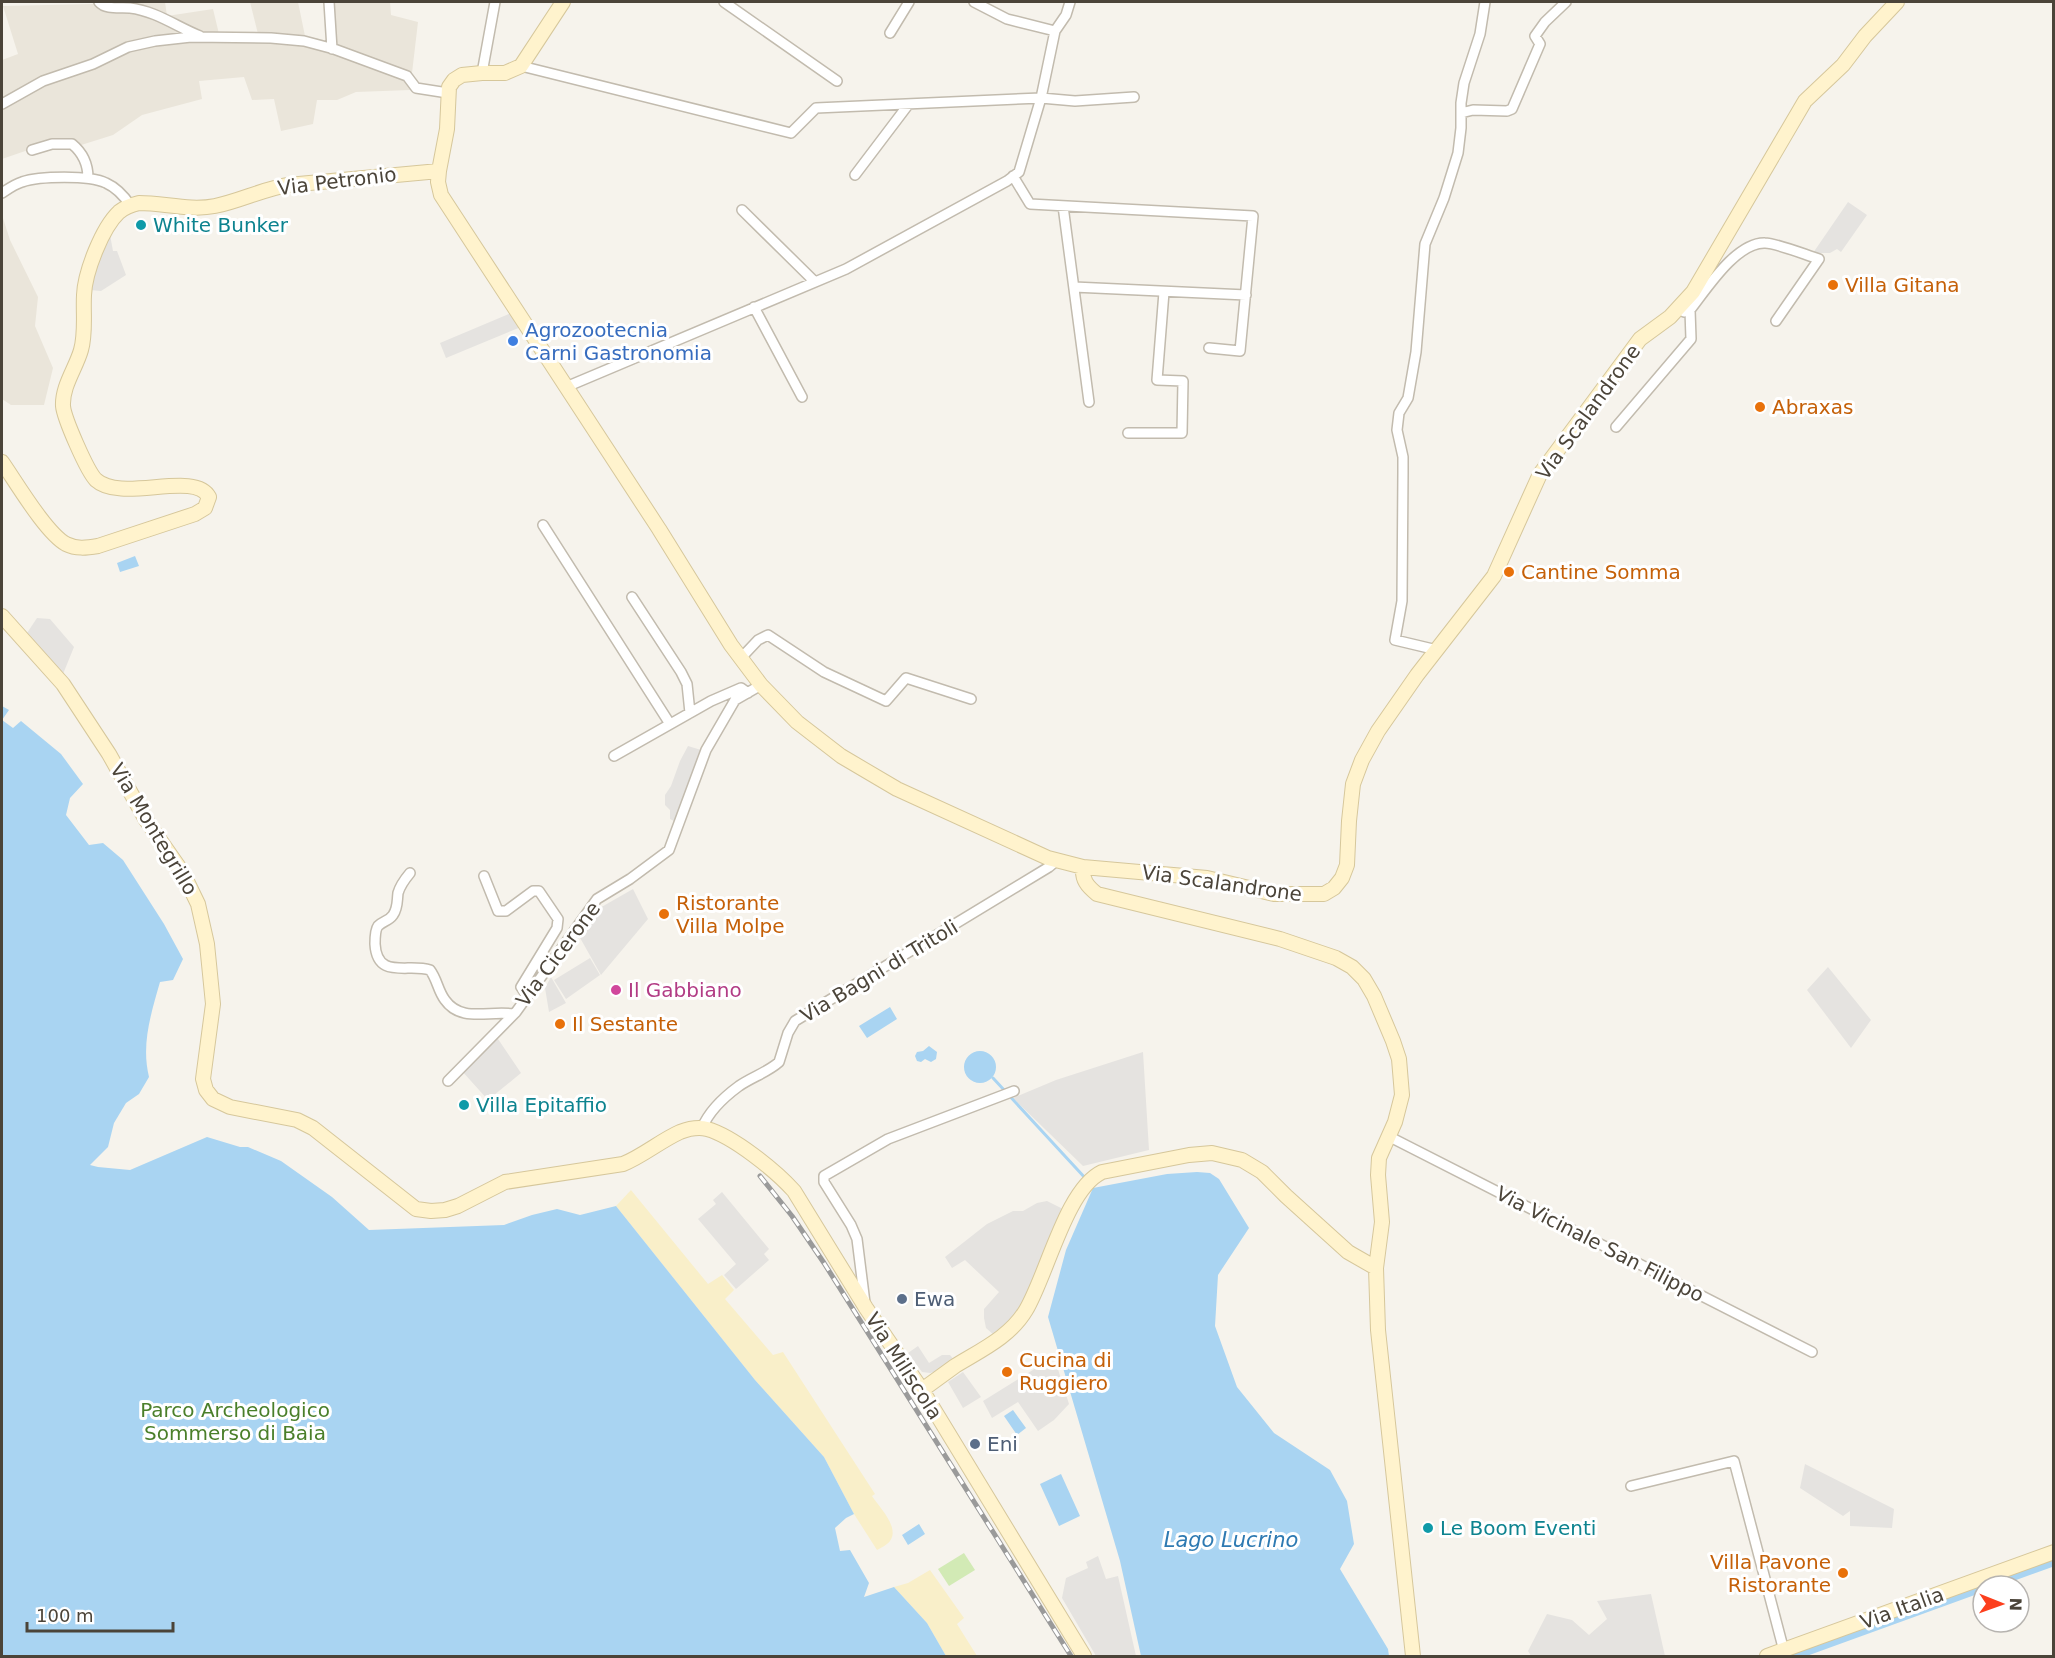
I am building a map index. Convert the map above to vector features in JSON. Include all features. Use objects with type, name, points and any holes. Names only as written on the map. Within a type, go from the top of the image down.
[{"type":"street","points":[[99,2],[105,7],[142,11],[177,23],[203,37]]},
{"type":"street","points":[[329,2],[332,48]]},
{"type":"street","points":[[482,73],[495,2]]},
{"type":"street","points":[[439,171],[447,129],[448,93],[454,80],[462,75],[505,74],[521,66],[563,2]]},
{"type":"street","points":[[724,2],[837,81]]},
{"type":"street","points":[[890,33],[909,2]]},
{"type":"street","points":[[974,2],[1007,19],[1055,31]]},
{"type":"street","points":[[566,387],[846,269],[1019,172],[1041,98],[1055,31],[1066,15],[1070,2]]},
{"type":"street","points":[[1437,650],[1395,640],[1402,601],[1404,490],[1403,457],[1397,430],[1399,413],[1408,398],[1416,352],[1425,244],[1444,198],[1458,153],[1464,83],[1479,34],[1485,2]]},
{"type":"street","points":[[1461,113],[1473,110],[1507,111],[1512,109],[1540,44],[1535,36],[1545,22],[1566,2]]},
{"type":"street","name":"Via Scalandrone","points":[[439,171],[438,182],[441,195],[741,658],[761,685],[798,722],[851,762],[897,789],[1056,861],[1083,867],[1207,878],[1274,894],[1324,894],[1334,888],[1342,878],[1347,865],[1353,784],[1362,760],[1378,731],[1494,576],[1540,474],[1641,339],[1670,317],[1693,292],[1805,101],[1843,65],[1865,36],[1897,2]]},
{"type":"street","points":[[2,104],[44,81],[93,64],[128,47],[155,41],[203,37],[292,40],[332,48],[407,76],[416,88],[448,93]]},
{"type":"street","points":[[521,66],[790,133],[816,108],[1041,98],[1075,100],[1134,97]]},
{"type":"street","points":[[855,175],[908,105]]},
{"type":"street","points":[[32,150],[52,144],[72,144],[86,162],[88,178]]},
{"type":"street","name":"Via Petronio","points":[[130,205],[139,202],[200,208],[288,185],[439,171]]},
{"type":"street","points":[[1013,176],[1030,204],[1253,216],[1240,351],[1209,348]]},
{"type":"street","points":[[2,193],[26,180],[88,178],[114,187],[130,205],[112,219],[94,256],[87,277],[84,293],[82,345],[64,393],[63,410],[88,471],[98,482],[110,487],[129,488],[191,486],[207,492],[208,503],[205,508],[195,514],[85,549],[64,543],[50,532],[2,462]]},
{"type":"street","points":[[1063,206],[1089,402]]},
{"type":"street","points":[[742,210],[816,282]]},
{"type":"street","points":[[1670,317],[1690,310],[1736,255],[1748,246],[1765,243],[1819,259],[1776,321]]},
{"type":"street","points":[[1074,287],[1246,295]]},
{"type":"street","points":[[1128,433],[1182,432],[1183,381],[1157,380],[1164,292]]},
{"type":"street","points":[[754,307],[802,397]]},
{"type":"street","points":[[1616,428],[1691,339],[1690,310]]},
{"type":"street","points":[[543,525],[670,724]]},
{"type":"street","points":[[632,597],[687,684],[690,713]]},
{"type":"street","name":"Via Montegrillo","points":[[2,616],[63,684],[109,754],[146,820],[183,873],[198,904],[207,944],[213,1004],[203,1079],[206,1090],[213,1099],[230,1107],[297,1120],[313,1128],[416,1209],[431,1211],[458,1206],[505,1182],[623,1164],[680,1132],[702,1128]]},
{"type":"street","points":[[741,658],[758,640],[768,635],[824,672],[886,701],[906,678],[971,699]]},
{"type":"street","name":"Via Cicerone","points":[[448,1081],[513,1014],[597,899],[630,879],[669,850],[706,750],[735,700],[761,685]]},
{"type":"street","points":[[614,756],[690,713],[741,688],[748,693]]},
{"type":"street","name":"Via Bagni di Tritoli","points":[[702,1128],[712,1111],[731,1093],[779,1062],[788,1033],[795,1021],[1056,861]]},
{"type":"street","points":[[1083,867],[1082,878],[1097,894],[1280,939],[1336,958],[1352,967],[1364,979],[1374,996],[1399,1059],[1402,1095],[1395,1122],[1379,1158],[1382,1222],[1376,1268],[1378,1330],[1413,1656]]},
{"type":"street","points":[[410,873],[398,890],[396,911],[376,930],[375,943],[381,962],[398,969],[424,968],[430,970],[446,1002],[464,1014],[513,1014]]},
{"type":"street","points":[[484,876],[498,911],[506,911],[533,891],[539,891],[558,919],[558,928],[520,987],[527,996]]},
{"type":"street","points":[[866,1308],[857,1239],[851,1225],[824,1182],[824,1176],[888,1139],[1009,1093]]},
{"type":"street","name":"Via Miliscola","points":[[702,1128],[735,1144],[780,1175],[794,1191],[866,1308],[922,1390],[1084,1656]]},
{"type":"street","name":"Via Vicinale San Filippo","points":[[1388,1136],[1812,1352]]},
{"type":"street","points":[[922,1390],[1011,1330],[1026,1310],[1071,1209],[1089,1181],[1102,1172],[1189,1155],[1212,1153],[1242,1160],[1262,1173],[1348,1252],[1376,1268]]},
{"type":"street","points":[[842,1269],[860,1265]]},
{"type":"street","points":[[1631,1486],[1734,1461],[1784,1651]]},
{"type":"street","name":"Via Italia","points":[[1767,1656],[2054,1552]]},
{"type":"shaded area","points":[[92,2],[165,2],[167,16],[213,9],[219,34],[258,34],[250,2],[298,2],[305,36],[328,41],[325,2],[390,2],[391,15],[418,22],[410,90],[356,92],[337,100],[317,100],[313,124],[281,131],[274,99],[252,100],[244,77],[199,81],[202,99],[142,115],[113,135],[78,146],[63,138],[2,159],[2,60],[18,54],[3,6],[93,4]]},
{"type":"shaded area","points":[[1848,202],[1867,215],[1841,252],[1837,249],[1830,253],[1813,253]]},
{"type":"shaded area","points":[[2,215],[10,240],[38,297],[35,326],[53,368],[44,405],[11,405],[2,399]]},
{"type":"shaded area","points":[[110,235],[113,251],[117,251],[126,275],[101,291],[90,290],[95,271]]},
{"type":"shaded area","points":[[511,313],[521,327],[446,358],[440,343]]},
{"type":"shaded area","points":[[37,618],[50,619],[74,647],[63,674],[27,633]]},
{"type":"shaded area","points":[[688,746],[701,750],[674,821],[670,819],[670,810],[665,805],[665,795]]},
{"type":"shaded area","points":[[633,889],[648,919],[601,975],[579,936],[583,926],[598,909]]},
{"type":"shaded area","points":[[590,958],[600,975],[566,999],[554,980]]},
{"type":"shaded area","points":[[1828,967],[1871,1020],[1851,1048],[1807,990]]},
{"type":"shaded area","points":[[551,977],[566,1003],[549,1012],[545,988]]},
{"type":"shaded area","points":[[496,1036],[521,1073],[488,1100],[462,1071]]},
{"type":"shaded area","points":[[1143,1052],[1149,1150],[1083,1166],[1013,1098],[1056,1080]]},
{"type":"shaded area","points":[[722,1192],[769,1249],[764,1254],[769,1260],[736,1289],[724,1275],[736,1264],[698,1219],[716,1204],[713,1200]]},
{"type":"shaded area","points":[[1047,1201],[1063,1209],[1022,1306],[1003,1331],[995,1336],[986,1328],[984,1309],[999,1292],[965,1260],[952,1268],[945,1257],[987,1224],[1013,1211],[1023,1211],[1037,1203]]},
{"type":"shaded area","points":[[918,1346],[929,1363],[942,1355],[950,1355],[956,1362],[938,1371],[922,1372],[908,1353]]},
{"type":"shaded area","points":[[1044,1363],[1056,1363],[1069,1404],[1054,1420],[1038,1431],[1018,1402],[992,1418],[983,1401]]},
{"type":"shaded area","points":[[963,1372],[981,1397],[963,1408],[948,1382]]},
{"type":"shaded area","points":[[1805,1464],[1894,1509],[1892,1528],[1850,1526],[1850,1511],[1843,1516],[1800,1488]]},
{"type":"shaded area","points":[[1098,1556],[1106,1579],[1118,1576],[1136,1656],[1096,1656],[1062,1598],[1066,1578],[1088,1568],[1086,1562]]},
{"type":"shaded area","points":[[1651,1594],[1665,1656],[1531,1656],[1528,1651],[1547,1614],[1572,1620],[1589,1635],[1607,1619],[1597,1601]]},
{"type":"green space","points":[[964,1553],[975,1570],[949,1586],[938,1569]]},
{"type":"sand","points":[[631,1190],[708,1284],[722,1275],[734,1290],[725,1299],[773,1355],[783,1352],[875,1494],[872,1496],[891,1524],[892,1535],[886,1545],[877,1550],[854,1514],[824,1457],[755,1380],[616,1206]]},
{"type":"sand","points":[[930,1570],[964,1618],[957,1624],[977,1656],[946,1656],[927,1623],[894,1587],[908,1583]]},
{"type":"water","points":[[135,556],[139,566],[120,572],[117,563]]},
{"type":"water","points":[[2,706],[9,710],[2,720]]},
{"type":"water","name":"Parco Archeologico Sommerso di Baia","points":[[2,720],[13,728],[21,721],[61,754],[83,784],[70,798],[66,815],[89,845],[103,843],[123,860],[164,924],[183,959],[173,980],[160,982],[150,1017],[147,1041],[149,1077],[139,1094],[126,1103],[114,1123],[108,1147],[90,1165],[130,1170],[207,1137],[240,1147],[248,1147],[281,1161],[332,1197],[369,1230],[504,1225],[557,1209],[580,1215],[616,1206],[755,1380],[824,1457],[854,1514],[835,1528],[840,1551],[850,1550],[869,1583],[864,1597],[894,1587],[927,1623],[946,1656],[2,1656]]},
{"type":"water","points":[[890,1007],[897,1019],[867,1038],[859,1026]]},
{"type":"water","points":[[929,1046],[937,1052],[936,1059],[931,1062],[925,1059],[921,1062],[917,1061],[915,1056],[917,1052]]},
{"type":"water","points":[[980,1051],[992,1055],[996,1067],[992,1079],[980,1083],[968,1079],[964,1067],[968,1055]]},
{"type":"water","name":"Lago Lucrino","points":[[1210,1173],[1219,1179],[1249,1228],[1218,1275],[1215,1326],[1237,1387],[1274,1433],[1330,1470],[1347,1501],[1354,1544],[1340,1569],[1388,1649],[1389,1656],[1141,1656],[1120,1561],[1048,1317],[1066,1250],[1093,1188],[1167,1174]]},
{"type":"water","points":[[1013,1410],[1026,1428],[1017,1435],[1004,1416]]},
{"type":"water","points":[[1061,1474],[1080,1516],[1059,1526],[1040,1484]]},
{"type":"water","points":[[919,1524],[925,1534],[908,1545],[902,1535]]},
{"type":"waterway","points":[[993,1078],[1087,1180]]},
{"type":"waterway","points":[[1792,1656],[2054,1561]]},
{"type":"railway","points":[[760,1176],[792,1216],[824,1263],[1071,1656]]},
{"type":"place","name":"White Bunker","points":[[141,225]]},
{"type":"place","name":"Villa Gitana","points":[[1833,285]]},
{"type":"place","name":"Agrozootecnia Carni Gastronomia","points":[[513,341]]},
{"type":"place","name":"Abraxas","points":[[1760,407]]},
{"type":"place","name":"Cantine Somma","points":[[1509,572]]},
{"type":"place","name":"Ristorante Villa Molpe","points":[[664,914]]},
{"type":"place","name":"Il Gabbiano","points":[[616,990]]},
{"type":"place","name":"Il Sestante","points":[[560,1024]]},
{"type":"place","name":"Villa Epitaffio","points":[[464,1105]]},
{"type":"place","name":"Ewa","points":[[902,1299]]},
{"type":"place","name":"Cucina di Ruggiero","points":[[1007,1372]]},
{"type":"place","name":"Eni","points":[[975,1444]]},
{"type":"place","name":"Le Boom Eventi","points":[[1428,1528]]},
{"type":"place","name":"Villa Pavone Ristorante","points":[[1843,1573]]}]
